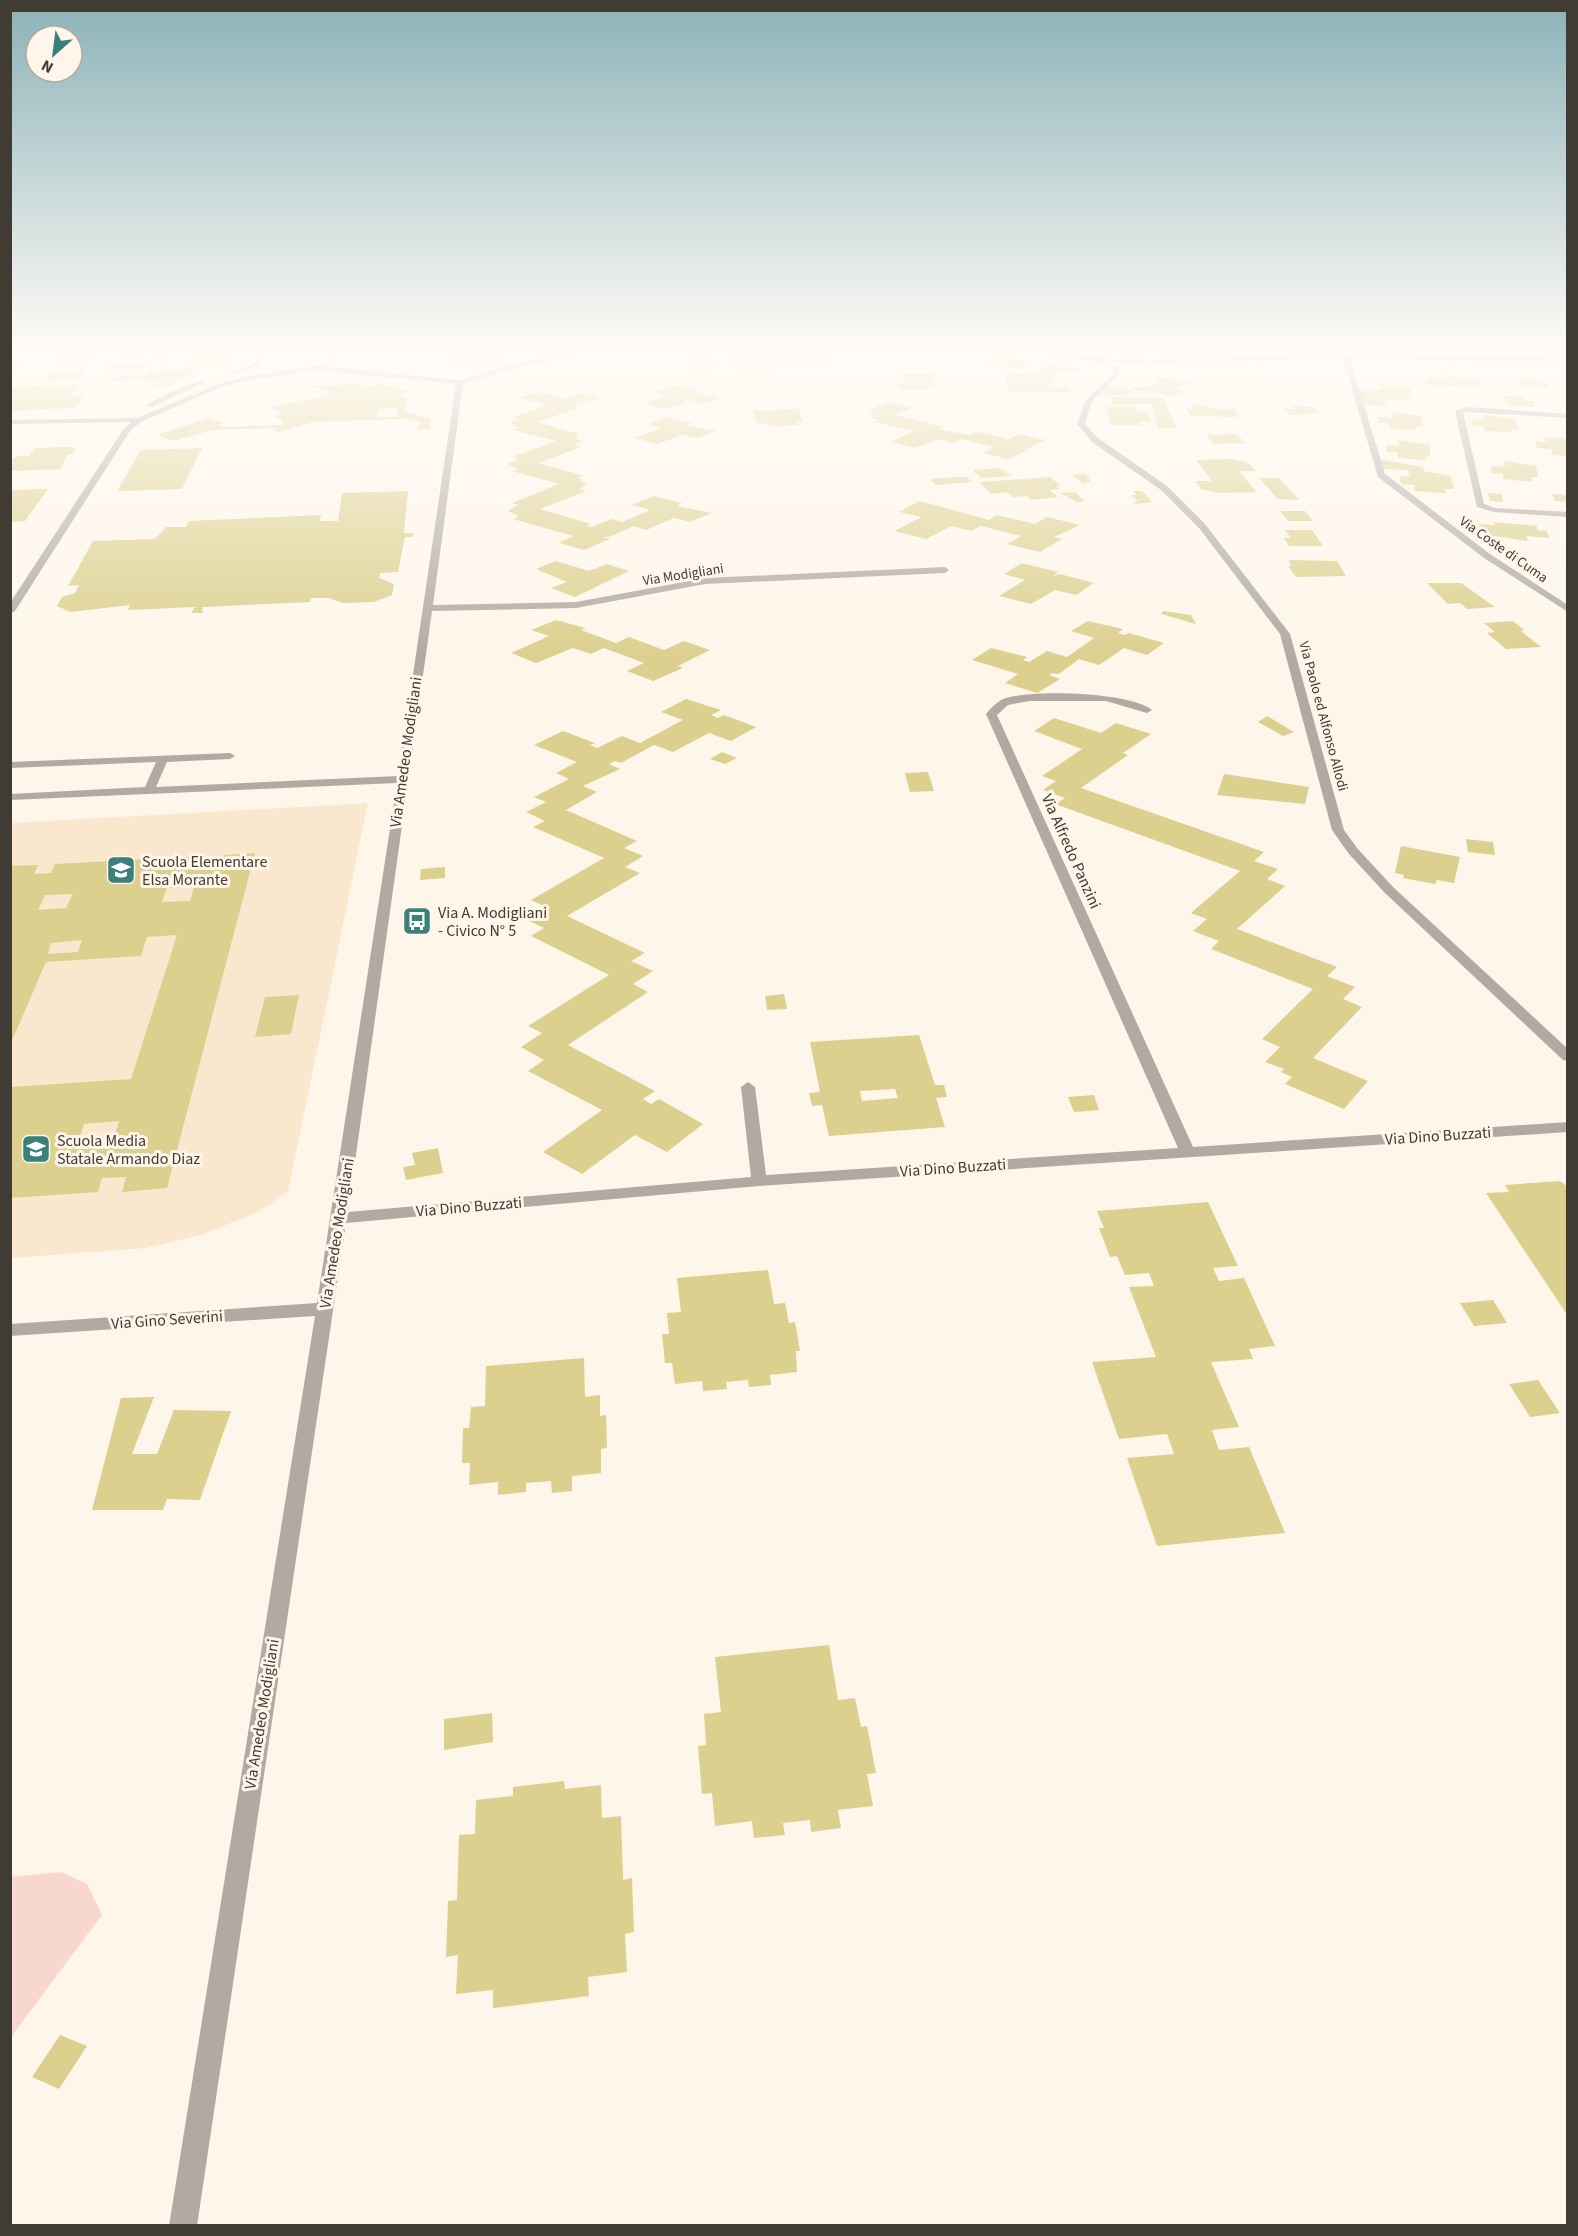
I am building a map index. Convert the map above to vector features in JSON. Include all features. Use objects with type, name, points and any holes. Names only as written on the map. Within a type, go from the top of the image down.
[{"type":"street","points":[[10,611],[112,451]]},
{"type":"street","name":"Via Amedeo Modigliani","points":[[183,2226],[339,1218],[449,451]]},
{"type":"street","name":"Via Paolo ed Alfonso Allodi","points":[[1110,451],[1164,488],[1202,526],[1286,634],[1338,830],[1353,851],[1389,890],[1568,1057]]},
{"type":"street","name":"Via Coste di Cuma","points":[[1374,451],[1381,475],[1487,556],[1568,609]]},
{"type":"street","points":[[1468,451],[1480,505],[1494,510],[1568,515]]},
{"type":"street","name":"Via Modigliani","points":[[426,608],[576,605],[705,581],[945,570]]},
{"type":"street","name":"Via Alfredo Panzini","points":[[1147,710],[1107,698],[1029,698],[1005,702],[991,714],[1187,1151]]},
{"type":"street","points":[[10,765],[230,756]]},
{"type":"street","points":[[149,791],[163,759]]},
{"type":"street","points":[[10,796],[402,779]]},
{"type":"street","points":[[748,1088],[759,1181]]},
{"type":"street","name":"Via Dino Buzzati","points":[[339,1218],[759,1181],[1568,1127]]},
{"type":"street","name":"Via Gino Severini","points":[[10,1330],[324,1309]]},
{"type":"shaded area","points":[[368,803],[288,1192],[258,1212],[201,1235],[146,1248],[11,1258],[11,823]]},
{"type":"shaded area","points":[[61,1872],[87,1884],[102,1915],[11,2037],[11,1877]]},
{"type":"building","points":[[32,451],[74,451],[71,455],[67,455],[61,469],[10,471],[10,462],[17,456],[29,456]]},
{"type":"building","points":[[140,451],[200,451],[182,489],[117,491]]},
{"type":"building","points":[[528,451],[569,451],[538,463],[584,476],[578,478],[583,480],[579,481],[588,483],[579,489],[586,491],[540,509],[591,524],[586,526],[591,527],[611,519],[622,522],[650,510],[632,505],[654,496],[682,503],[676,506],[712,513],[690,522],[674,518],[646,530],[634,526],[609,537],[603,537],[610,539],[584,550],[559,543],[573,536],[513,519],[519,516],[508,511],[518,505],[512,503],[559,484],[512,471],[518,469],[508,464],[519,459],[512,457]]},
{"type":"building","points":[[986,451],[1026,451],[1008,459],[983,453]]},
{"type":"building","points":[[1430,451],[1430,456],[1425,456],[1426,460],[1398,458],[1397,452],[1387,452]]},
{"type":"building","points":[[1552,451],[1568,451],[1568,456],[1553,455]]},
{"type":"building","points":[[1232,459],[1249,463],[1256,471],[1239,471],[1257,492],[1220,493],[1201,489],[1195,481],[1212,481],[1196,460]]},
{"type":"building","points":[[1378,459],[1423,467],[1424,471],[1451,476],[1454,489],[1445,489],[1446,493],[1415,491],[1414,485],[1401,484],[1400,476],[1410,477],[1408,470],[1381,469]]},
{"type":"building","points":[[1504,461],[1536,466],[1538,477],[1531,477],[1532,482],[1503,479],[1503,474],[1491,473],[1491,466],[1505,467]]},
{"type":"building","points":[[1000,468],[1011,476],[981,478],[973,470]]},
{"type":"building","points":[[1085,474],[1091,478],[1087,478],[1092,482],[1083,483],[1072,475]]},
{"type":"building","points":[[967,477],[972,482],[936,485],[930,479]]},
{"type":"building","points":[[1051,477],[1060,486],[1056,487],[1060,489],[1050,490],[1058,497],[1031,500],[1027,496],[1013,497],[1007,492],[991,494],[979,482]]},
{"type":"building","points":[[1259,478],[1279,478],[1299,500],[1278,499]]},
{"type":"building","points":[[48,489],[25,521],[10,522],[10,490]]},
{"type":"building","points":[[408,491],[404,533],[413,533],[413,537],[405,537],[398,572],[380,573],[379,578],[394,584],[392,595],[374,602],[343,603],[328,598],[311,598],[310,602],[202,607],[203,613],[191,613],[195,607],[128,610],[130,605],[70,612],[57,606],[62,597],[75,593],[79,585],[68,586],[93,541],[155,539],[166,527],[186,527],[189,521],[321,515],[320,521],[338,521],[342,493]]},
{"type":"building","points":[[1134,491],[1142,491],[1152,502],[1136,504],[1133,502],[1138,501],[1131,495],[1136,495]]},
{"type":"building","points":[[1075,492],[1085,501],[1077,502],[1060,493]]},
{"type":"building","points":[[1488,493],[1502,494],[1503,502],[1490,501]]},
{"type":"building","points":[[1552,494],[1568,495],[1568,502],[1555,501]]},
{"type":"building","points":[[920,501],[989,520],[997,515],[1035,524],[1047,517],[1080,525],[1054,537],[1062,539],[1040,552],[1007,544],[1021,536],[981,526],[971,531],[951,526],[926,539],[894,531],[922,517],[899,512]]},
{"type":"building","points":[[1280,511],[1305,511],[1313,521],[1288,521]]},
{"type":"building","points":[[1494,522],[1537,526],[1537,530],[1547,531],[1549,538],[1526,536],[1528,541],[1481,534],[1479,524],[1495,525]]},
{"type":"building","points":[[1285,530],[1312,530],[1323,546],[1289,546],[1284,538],[1291,538]]},
{"type":"building","points":[[1289,560],[1337,561],[1346,576],[1296,577],[1288,566],[1291,566]]},
{"type":"building","points":[[556,561],[589,571],[607,564],[629,571],[575,597],[551,588],[567,582],[536,569]]},
{"type":"building","points":[[1022,563],[1058,572],[1053,576],[1060,574],[1094,583],[1076,595],[1055,590],[1031,604],[999,596],[1025,580],[1004,574]]},
{"type":"building","points":[[1427,583],[1461,583],[1495,607],[1467,609],[1460,603],[1448,604]]},
{"type":"building","points":[[1163,611],[1191,615],[1196,624],[1161,614]]},
{"type":"building","points":[[556,620],[585,628],[581,630],[616,643],[629,637],[664,650],[684,641],[710,650],[678,666],[683,668],[653,681],[627,671],[644,663],[604,648],[591,654],[573,648],[536,663],[511,653],[549,636],[531,630]]},
{"type":"building","points":[[1088,621],[1123,629],[1118,633],[1125,635],[1129,633],[1164,643],[1147,655],[1124,648],[1099,665],[1079,659],[1059,674],[1049,675],[1060,679],[1037,693],[1005,683],[1018,674],[972,660],[991,648],[1027,657],[1023,660],[1029,662],[1047,651],[1067,657],[1094,638],[1071,631]]},
{"type":"building","points":[[1513,621],[1524,630],[1521,631],[1541,647],[1506,649],[1487,633],[1495,632],[1484,623]]},
{"type":"building","points":[[686,699],[721,710],[711,715],[718,718],[724,715],[756,727],[731,741],[709,733],[673,752],[654,745],[621,763],[615,761],[609,764],[620,769],[583,786],[597,792],[566,810],[637,841],[624,848],[643,856],[625,867],[640,873],[567,916],[645,953],[631,961],[653,971],[633,984],[648,992],[568,1045],[655,1091],[643,1099],[651,1104],[659,1099],[703,1124],[667,1152],[635,1135],[582,1174],[543,1152],[602,1110],[528,1071],[544,1060],[521,1047],[542,1033],[528,1026],[609,975],[531,936],[544,928],[523,918],[544,906],[531,900],[604,858],[533,827],[545,821],[526,812],[546,802],[534,797],[569,779],[556,773],[577,762],[534,745],[563,731],[595,743],[590,745],[597,748],[622,736],[640,743],[683,720],[661,712]]},
{"type":"building","points":[[1267,716],[1294,732],[1283,736],[1258,722]]},
{"type":"building","points":[[1054,718],[1101,733],[1116,723],[1151,734],[1123,753],[1128,755],[1081,788],[1264,852],[1254,861],[1278,869],[1267,879],[1285,886],[1237,929],[1337,967],[1327,976],[1355,987],[1343,999],[1362,1007],[1313,1058],[1368,1081],[1344,1109],[1285,1084],[1292,1077],[1281,1072],[1284,1069],[1265,1062],[1280,1047],[1262,1039],[1313,989],[1211,949],[1219,941],[1193,931],[1207,919],[1191,913],[1240,871],[1055,804],[1065,798],[1043,790],[1056,781],[1042,776],[1082,749],[1034,731]]},
{"type":"building","points":[[722,752],[737,758],[725,764],[710,759]]},
{"type":"building","points":[[928,772],[934,791],[910,792],[905,773]]},
{"type":"building","points":[[1224,774],[1309,787],[1305,804],[1217,795]]},
{"type":"building","points":[[1466,839],[1493,842],[1495,855],[1468,852]]},
{"type":"building","points":[[1401,846],[1460,857],[1454,883],[1437,880],[1435,884],[1403,878],[1404,875],[1395,873]]},
{"type":"building","points":[[255,853],[167,1188],[122,1192],[126,1177],[102,1178],[98,1192],[10,1198],[10,1087],[131,1079],[177,935],[147,937],[141,956],[46,962],[10,1045],[10,866],[38,865],[34,874],[51,873],[55,864],[205,856],[203,864],[221,863],[224,855]],"holes":[[[194,887],[190,901],[162,902],[167,888]],[[73,894],[66,908],[38,910],[45,895]],[[82,940],[78,952],[48,954],[51,943]],[[119,1121],[113,1142],[78,1145],[84,1124]]]},
{"type":"building","points":[[445,867],[445,878],[420,880],[421,869]]},
{"type":"building","points":[[784,994],[787,1009],[767,1010],[765,996]]},
{"type":"building","points":[[299,995],[291,1034],[255,1037],[265,997]]},
{"type":"building","points":[[919,1035],[935,1085],[944,1085],[947,1097],[936,1098],[945,1127],[829,1136],[822,1105],[812,1106],[809,1093],[820,1092],[810,1042]],"holes":[[[895,1089],[898,1098],[862,1101],[860,1091]]]},
{"type":"building","points":[[1094,1095],[1099,1110],[1074,1112],[1068,1097]]},
{"type":"building","points":[[438,1148],[443,1173],[406,1180],[403,1167],[415,1165],[412,1153]]},
{"type":"building","points":[[1560,1181],[1568,1187],[1568,1316],[1486,1193],[1509,1192],[1505,1185]]},
{"type":"building","points":[[1208,1202],[1238,1266],[1213,1268],[1219,1281],[1244,1278],[1275,1346],[1249,1349],[1253,1359],[1211,1362],[1239,1427],[1212,1430],[1219,1450],[1249,1447],[1285,1533],[1157,1546],[1127,1458],[1174,1454],[1167,1434],[1119,1439],[1092,1362],[1156,1357],[1129,1287],[1154,1286],[1149,1273],[1125,1275],[1117,1256],[1110,1257],[1099,1228],[1104,1228],[1097,1211]]},
{"type":"building","points":[[768,1270],[774,1304],[785,1303],[789,1323],[795,1322],[800,1351],[796,1351],[797,1372],[770,1375],[771,1385],[749,1387],[748,1380],[726,1382],[727,1389],[703,1391],[702,1381],[675,1384],[672,1363],[665,1363],[662,1334],[669,1334],[667,1313],[681,1312],[677,1278]]},
{"type":"building","points":[[1493,1300],[1507,1323],[1474,1326],[1460,1303]]},
{"type":"building","points":[[584,1358],[585,1397],[600,1395],[600,1416],[606,1415],[607,1448],[601,1449],[601,1473],[572,1476],[572,1491],[552,1493],[551,1481],[526,1483],[526,1492],[498,1495],[498,1482],[469,1485],[470,1463],[462,1463],[463,1428],[469,1428],[471,1407],[485,1406],[486,1366]]},
{"type":"building","points":[[1538,1380],[1560,1413],[1530,1417],[1509,1384]]},
{"type":"building","points":[[154,1397],[132,1454],[157,1454],[174,1410],[231,1411],[200,1500],[167,1499],[163,1510],[92,1510],[121,1398]]},
{"type":"building","points":[[829,1645],[838,1700],[855,1698],[861,1727],[867,1726],[876,1773],[867,1774],[873,1806],[838,1810],[841,1828],[811,1832],[810,1820],[783,1823],[785,1835],[754,1838],[752,1821],[715,1826],[712,1793],[702,1794],[698,1746],[706,1745],[704,1714],[721,1712],[715,1657]]},
{"type":"building","points":[[492,1713],[493,1742],[444,1750],[444,1719]]},
{"type":"building","points":[[564,1781],[565,1789],[601,1785],[602,1818],[621,1816],[623,1880],[632,1878],[634,1932],[625,1934],[627,1972],[588,1977],[589,1996],[493,2008],[493,1990],[456,1994],[458,1955],[446,1957],[448,1901],[457,1900],[459,1835],[475,1834],[476,1800],[513,1796],[513,1787]]},
{"type":"building","points":[[60,2035],[87,2046],[59,2089],[32,2077]]},
{"type":"place","name":"Scuola Elementare Elsa Morante","points":[[121,870]]},
{"type":"place","name":"Via A. Modigliani - Civico N° 5","points":[[417,921]]},
{"type":"place","name":"Scuola Media Statale Armando Diaz","points":[[36,1149]]}]
